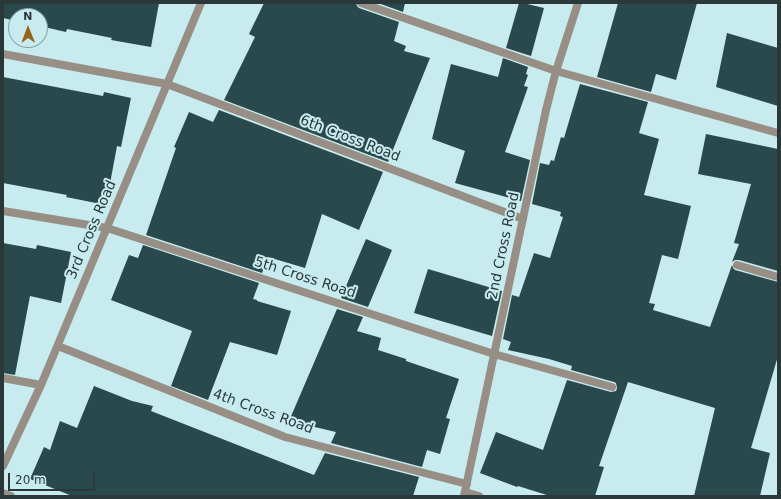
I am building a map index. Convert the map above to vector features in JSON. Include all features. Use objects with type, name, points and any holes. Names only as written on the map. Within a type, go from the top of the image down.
[{"type":"street","name":"3rd Cross Road","points":[[3,466],[58,346],[201,3]]},
{"type":"street","points":[[362,3],[556,71],[778,133]]},
{"type":"street","name":"2nd Cross Road","points":[[465,490],[546,110],[556,71],[578,3]]},
{"type":"street","name":"6th Cross Road","points":[[3,54],[167,84],[523,219]]},
{"type":"street","name":"5th Cross Road","points":[[3,211],[107,228],[494,354],[612,387]]},
{"type":"street","points":[[737,265],[778,277]]},
{"type":"street","name":"4th Cross Road","points":[[58,346],[285,437],[465,490],[479,496]]},
{"type":"street","points":[[3,378],[41,385]]},
{"type":"street","points":[[3,493],[11,496]]},
{"type":"building","points":[[3,3],[159,3],[151,47],[111,40],[112,38],[67,29],[66,32],[48,28],[48,8],[8,8],[8,19],[3,18]]},
{"type":"building","points":[[264,3],[356,3],[359,8],[399,22],[394,41],[406,46],[404,51],[430,58],[388,162],[224,100],[255,37],[249,34]]},
{"type":"building","points":[[378,3],[405,3],[403,12]]},
{"type":"building","points":[[519,3],[544,8],[531,56],[506,48]]},
{"type":"building","points":[[618,3],[697,3],[676,80],[656,74],[651,92],[597,77]]},
{"type":"building","points":[[727,33],[778,48],[778,106],[716,87]]},
{"type":"building","points":[[503,58],[528,67],[526,74],[528,75],[524,86],[528,87],[505,152],[530,160],[521,201],[455,183],[465,151],[432,139],[451,64],[498,77]]},
{"type":"building","points":[[3,77],[103,96],[104,92],[131,98],[121,147],[117,146],[106,205],[66,197],[67,195],[3,183]]},
{"type":"building","points":[[580,84],[648,102],[639,133],[659,139],[644,195],[691,206],[678,259],[662,255],[649,303],[655,304],[653,310],[710,327],[732,265],[735,270],[778,282],[778,356],[751,448],[770,453],[760,496],[694,496],[715,408],[628,382],[599,466],[604,467],[595,496],[550,496],[518,486],[517,487],[480,473],[496,432],[543,450],[567,380],[611,392],[616,391],[617,388],[616,383],[614,382],[571,370],[572,366],[549,359],[508,350],[511,342],[503,339],[512,295],[519,297],[534,253],[550,258],[563,217],[560,216],[561,212],[532,204],[540,163],[549,165],[551,160],[554,161],[561,137],[564,138]]},
{"type":"building","points":[[219,110],[383,172],[359,230],[322,214],[305,268],[268,257],[262,273],[146,235],[176,148],[174,147],[189,112],[213,122]]},
{"type":"building","points":[[706,134],[778,149],[778,271],[739,260],[732,262],[739,244],[734,243],[751,184],[698,174]]},
{"type":"building","points":[[366,239],[392,250],[368,307],[341,298]]},
{"type":"building","points":[[3,243],[36,249],[37,245],[71,252],[61,303],[30,296],[15,375],[3,373]]},
{"type":"building","points":[[143,245],[259,283],[253,299],[291,311],[277,355],[230,342],[208,400],[171,386],[192,331],[111,300],[129,255],[138,258]]},
{"type":"building","points":[[428,269],[502,291],[492,336],[414,313]]},
{"type":"building","points":[[337,309],[363,317],[357,331],[381,338],[378,350],[459,379],[446,418],[450,419],[440,454],[427,450],[422,467],[331,443],[336,432],[289,421]]},
{"type":"building","points":[[94,386],[132,401],[153,406],[151,411],[314,475],[325,453],[419,477],[413,496],[72,496],[30,479],[44,447],[50,450],[60,421],[77,428]]}]
